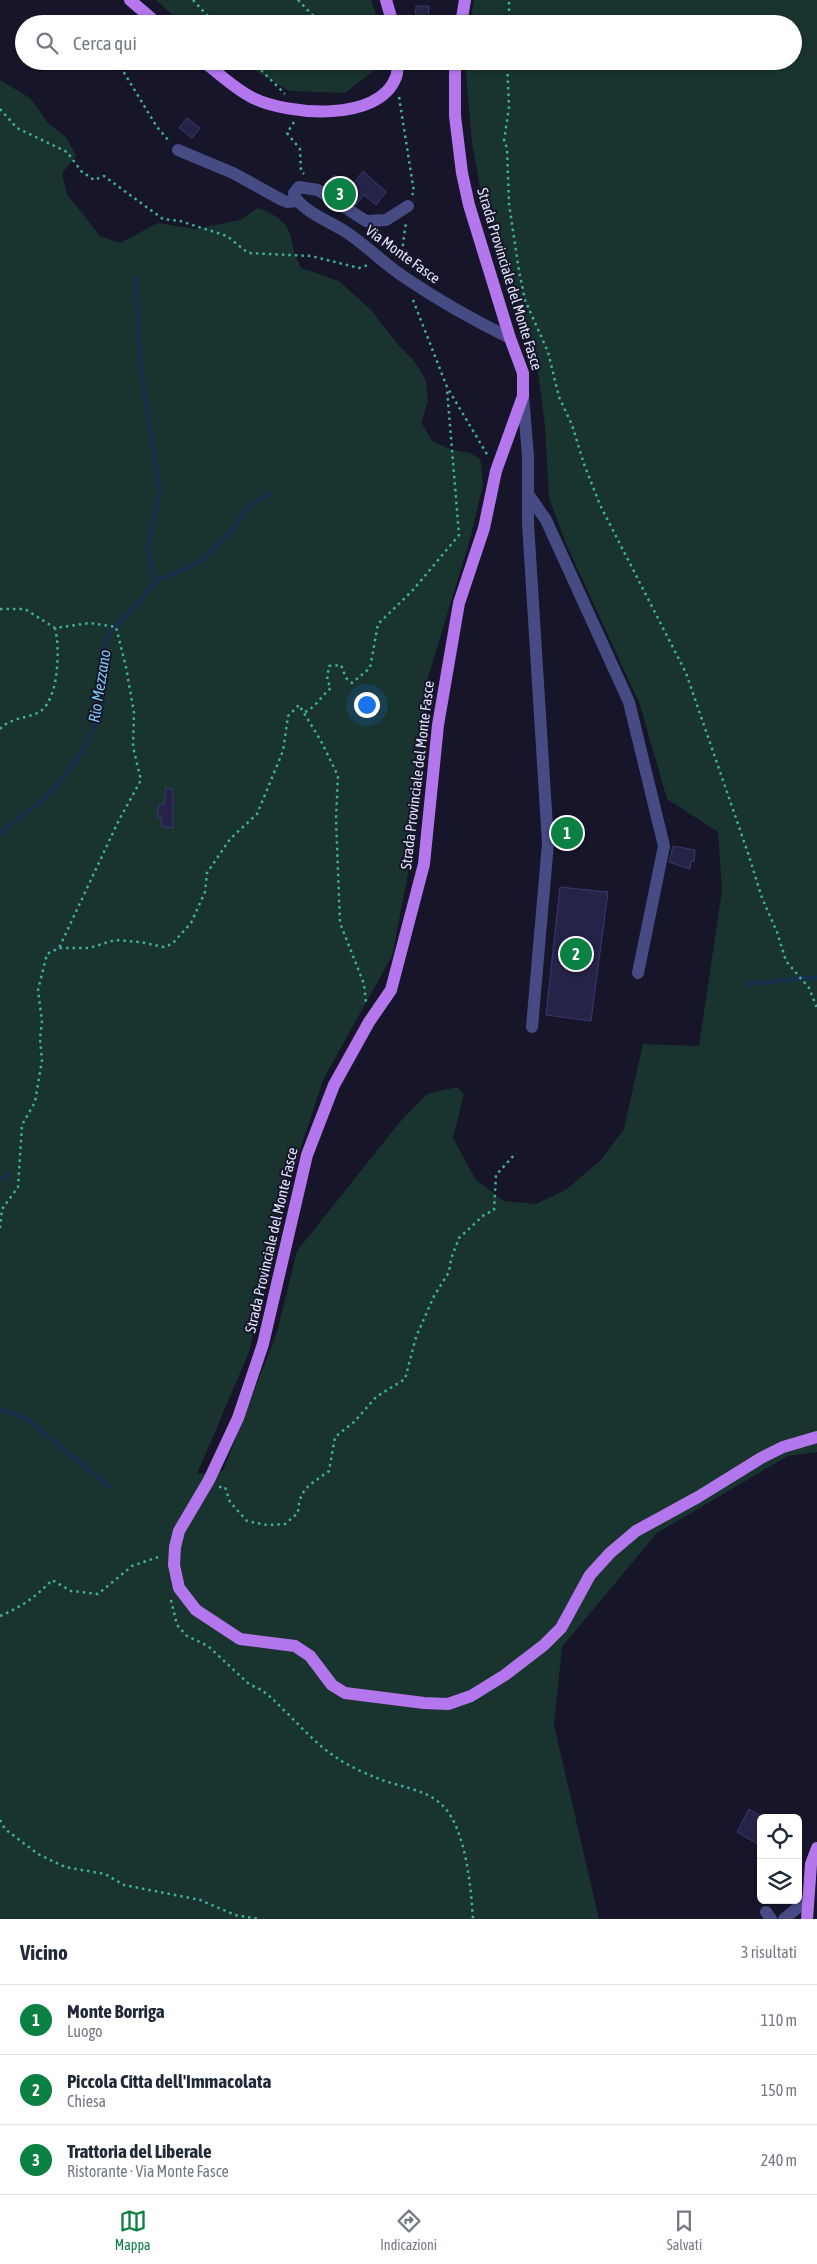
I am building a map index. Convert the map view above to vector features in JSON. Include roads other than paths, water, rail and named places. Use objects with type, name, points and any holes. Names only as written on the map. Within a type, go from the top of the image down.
[{"type":"main road","points":[[130,0],[148,15]]},
{"type":"main road","points":[[386,0],[390,15]]},
{"type":"main road","points":[[462,15],[465,0]]},
{"type":"main road","points":[[215,70],[252,98],[272,105],[302,111],[341,111],[363,106],[385,93],[396,77],[397,70]]},
{"type":"main road","name":"Strada Provinciale del Monte Fasce","points":[[455,70],[455,116],[462,173],[469,205],[510,338],[524,373],[523,396],[496,471],[484,528],[459,603],[438,724],[424,864],[391,990],[369,1022],[334,1085],[306,1155],[264,1344],[238,1418],[208,1480],[179,1531],[175,1546],[174,1565],[179,1588],[196,1610],[240,1639],[295,1646],[310,1656],[332,1685],[345,1692],[424,1703],[448,1704],[480,1691],[505,1675],[544,1645],[561,1628],[590,1575],[610,1553],[636,1531],[698,1497],[769,1454],[783,1447],[817,1437]]},
{"type":"main road","points":[[807,1919],[811,1864],[817,1848]]},
{"type":"street","points":[[178,150],[233,173],[282,200],[287,202],[298,201]]},
{"type":"street","name":"Via Monte Fasce","points":[[408,206],[386,220],[366,222],[312,188],[302,186],[294,193],[298,201],[306,208],[346,232],[371,253],[448,305],[510,338]]},
{"type":"street","points":[[523,396],[528,533],[548,843],[532,1027]]},
{"type":"street","points":[[528,494],[546,520],[629,702],[664,846],[638,974]]},
{"type":"street","points":[[784,1919],[808,1899]]},
{"type":"waterway","points":[[136,278],[140,362],[160,494],[147,548],[155,582]]},
{"type":"waterway","name":"Rio Mezzano","points":[[0,833],[43,800],[64,777],[82,751],[96,722],[99,676],[107,635],[139,602],[155,582],[201,561],[232,531],[248,506],[271,493]]},
{"type":"waterway","points":[[749,984],[817,977]]},
{"type":"waterway","points":[[0,1180],[9,1174]]},
{"type":"waterway","points":[[0,1409],[28,1420],[109,1486]]},
{"type":"place","name":"Trattoria del Liberale","points":[[340,194]]},
{"type":"place","name":"Monte Borriga","points":[[567,833]]},
{"type":"place","name":"Piccola Citta dell'Immacolata","points":[[576,954]]}]
